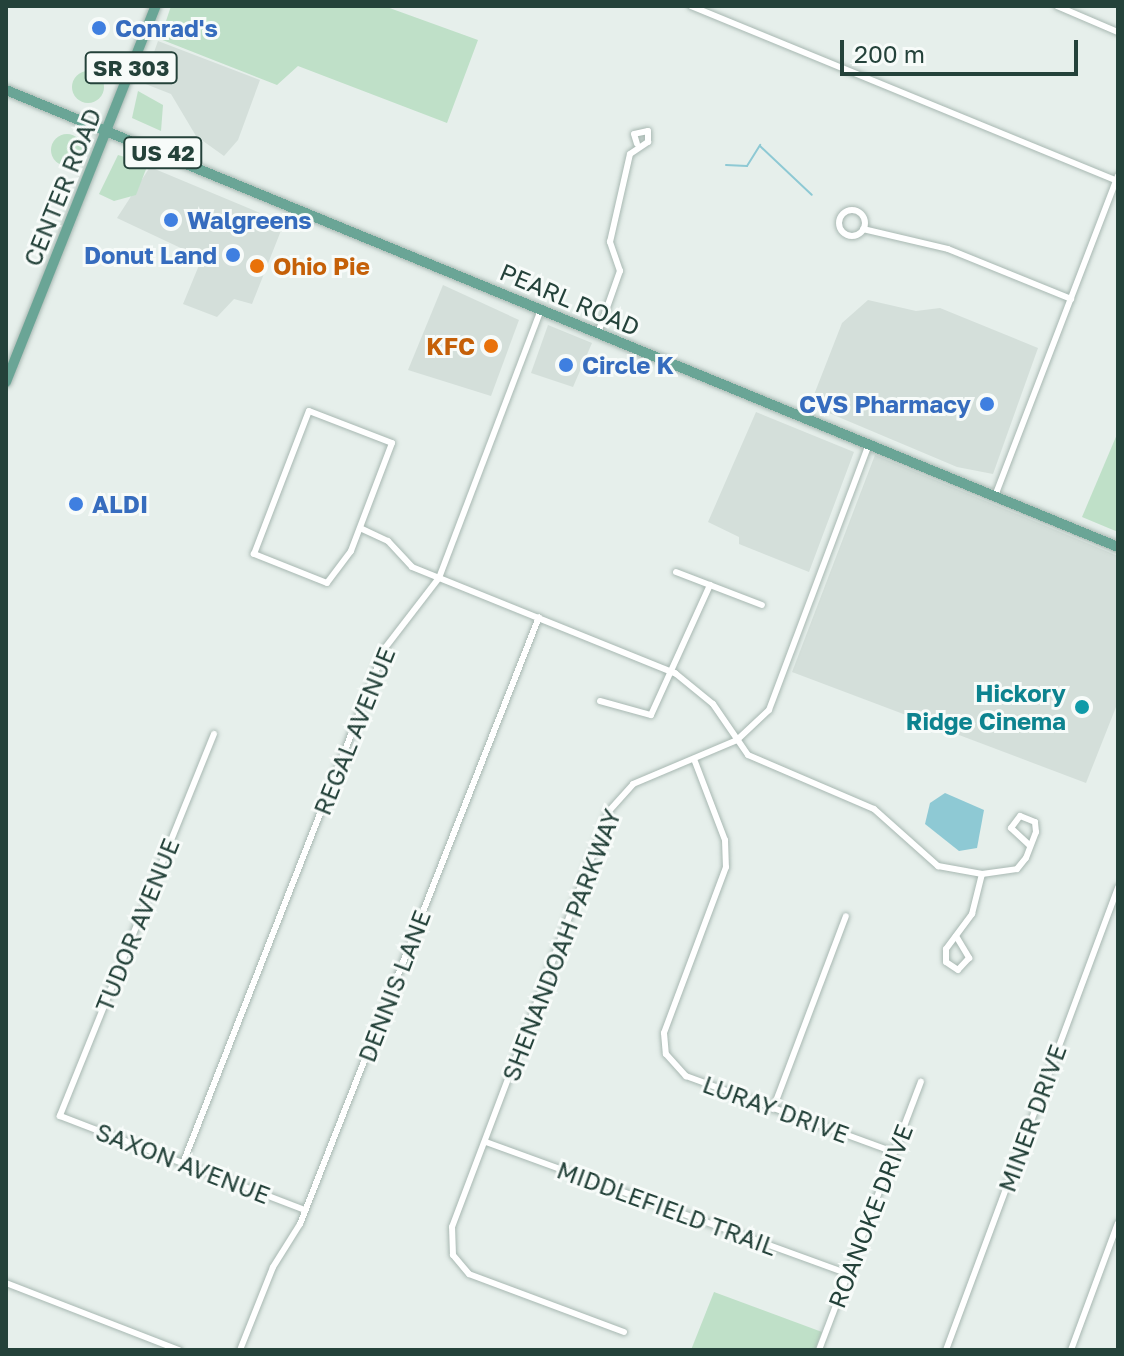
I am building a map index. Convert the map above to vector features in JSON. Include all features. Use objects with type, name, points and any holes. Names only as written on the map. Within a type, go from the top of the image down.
[{"type":"main road","name":"CENTER ROAD","points":[[6,382],[156,6]]},
{"type":"main road","name":"PEARL ROAD","points":[[6,90],[1118,547]]},
{"type":"street","points":[[691,6],[1117,179],[995,496]]},
{"type":"street","points":[[1057,6],[1118,32]]},
{"type":"street","points":[[598,333],[620,271],[610,242],[637,144]]},
{"type":"street","points":[[863,229],[860,213],[840,217],[846,235],[863,229],[948,249],[1071,299]]},
{"type":"street","name":"REGAL AVENUE","points":[[183,1163],[385,648],[439,578],[541,309]]},
{"type":"street","points":[[309,411],[392,443],[360,528],[327,583],[254,554],[309,411]]},
{"type":"street","name":"SHENANDOAH PARKWAY","points":[[624,1332],[469,1274],[453,1255],[452,1227],[609,811],[633,784],[737,740],[769,710],[869,444]]},
{"type":"street","points":[[360,528],[439,578],[675,673],[713,704],[737,740],[764,766],[874,809],[927,860],[982,874],[1017,869],[1029,845],[1035,822],[1020,816],[1011,828],[1029,845]]},
{"type":"street","points":[[676,572],[762,605]]},
{"type":"street","points":[[600,701],[648,717],[675,673],[710,585]]},
{"type":"street","name":"DENNIS LANE","points":[[240,1350],[305,1210],[539,617]]},
{"type":"street","name":"TUDOR AVENUE","points":[[60,1116],[214,734]]},
{"type":"street","name":"LURAY DRIVE","points":[[694,759],[725,840],[726,867],[664,1033],[666,1054],[686,1076],[894,1152]]},
{"type":"street","points":[[956,936],[969,958],[958,970],[946,962],[956,936],[977,903],[982,874]]},
{"type":"street","name":"MINER DRIVE","points":[[946,1350],[1118,887]]},
{"type":"street","points":[[773,1109],[846,916]]},
{"type":"street","name":"ROANOKE DRIVE","points":[[819,1350],[921,1082]]},
{"type":"street","name":"SAXON AVENUE","points":[[60,1116],[305,1210]]},
{"type":"street","name":"MIDDLEFIELD TRAIL","points":[[486,1142],[848,1274]]},
{"type":"street","points":[[1071,1350],[1118,1223]]},
{"type":"street","points":[[6,1283],[179,1350]]},
{"type":"shaded area","points":[[158,41],[260,80],[238,140],[224,156],[196,136],[171,94],[143,83]]},
{"type":"shaded area","points":[[150,167],[284,223],[252,304],[234,299],[217,317],[183,304],[202,258],[117,218]]},
{"type":"shaded area","points":[[443,285],[519,320],[491,396],[408,370]]},
{"type":"shaded area","points":[[868,300],[916,311],[940,308],[1038,348],[993,474],[957,467],[810,405],[842,323]]},
{"type":"shaded area","points":[[548,325],[592,343],[573,387],[531,373]]},
{"type":"shaded area","points":[[756,412],[854,452],[809,572],[739,544],[739,537],[708,522]]},
{"type":"shaded area","points":[[875,455],[1118,556],[1118,702],[1086,783],[792,672]]},
{"type":"green space","points":[[171,6],[384,6],[478,40],[447,123],[298,66],[277,85],[160,39]]},
{"type":"green space","points":[[88,71],[100,75],[104,87],[100,99],[88,103],[76,99],[72,87],[76,75]]},
{"type":"green space","points":[[138,91],[163,105],[161,131],[132,118]]},
{"type":"green space","points":[[67,134],[78,139],[83,150],[78,161],[67,166],[56,161],[51,150],[56,139]]},
{"type":"green space","points":[[118,155],[148,164],[136,195],[114,201],[99,194]]},
{"type":"green space","points":[[1118,432],[1118,532],[1082,517]]},
{"type":"green space","points":[[714,1292],[822,1332],[815,1350],[691,1350]]},
{"type":"water","points":[[945,793],[984,810],[977,848],[959,851],[925,824],[930,803]]},
{"type":"waterway","points":[[726,165],[747,166],[760,145]]},
{"type":"waterway","points":[[760,146],[812,195]]},
{"type":"place","name":"Conrad's","points":[[99,28]]},
{"type":"place","name":"Walgreens","points":[[171,220]]},
{"type":"place","name":"Donut Land","points":[[233,255]]},
{"type":"place","name":"Ohio Pie","points":[[257,266]]},
{"type":"place","name":"KFC","points":[[491,346]]},
{"type":"place","name":"Circle K","points":[[566,365]]},
{"type":"place","name":"CVS Pharmacy","points":[[987,404]]},
{"type":"place","name":"ALDI","points":[[76,504]]},
{"type":"place","name":"Hickory Ridge Cinema","points":[[1082,707]]}]
